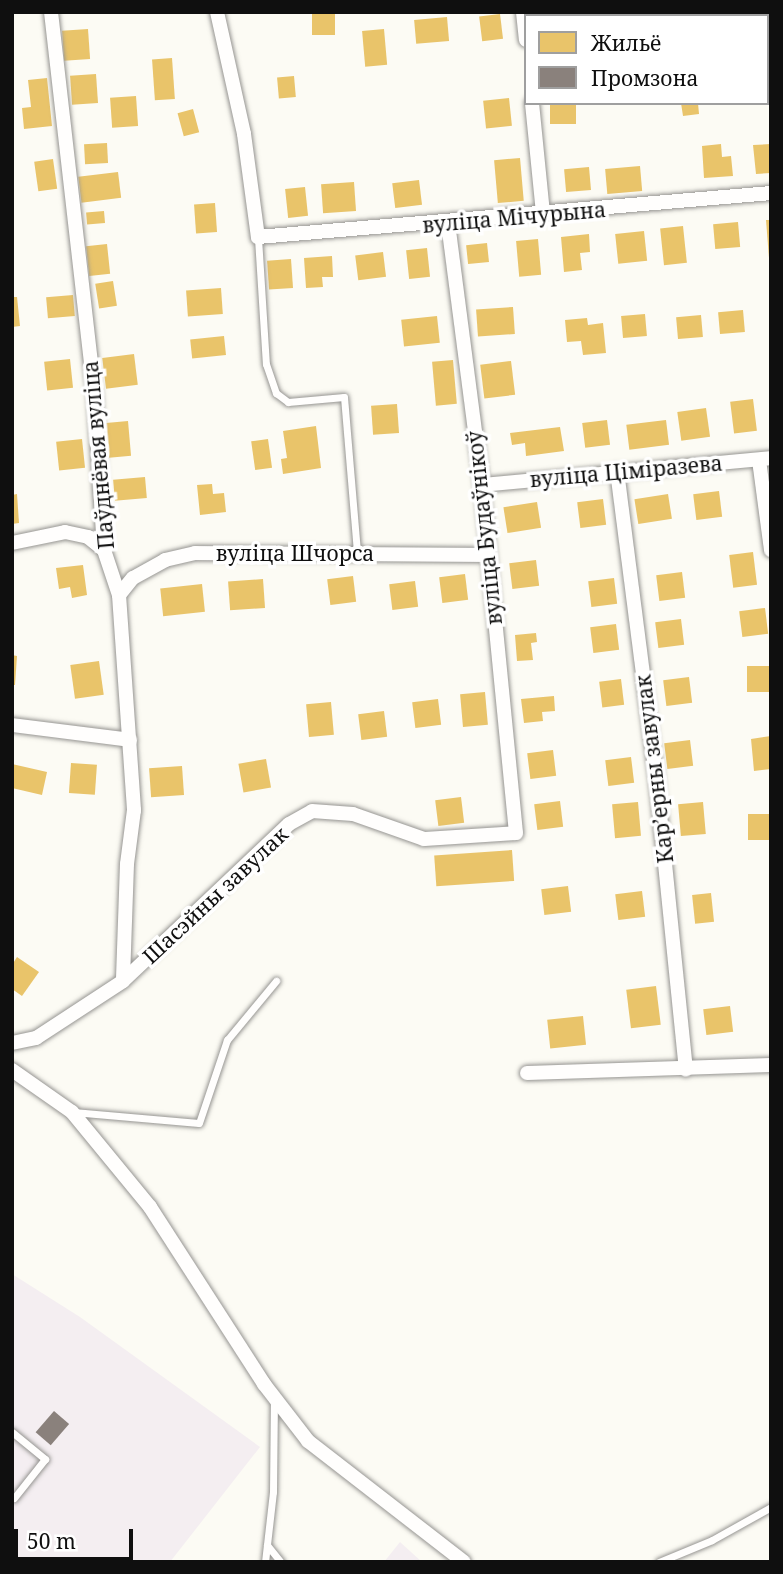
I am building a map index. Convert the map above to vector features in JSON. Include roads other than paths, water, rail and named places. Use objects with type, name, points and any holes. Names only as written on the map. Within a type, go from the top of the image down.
[{"type":"street","name":"Паўднёвая вуліца","points":[[51,12],[95,400],[104,550],[119,595],[130,740],[134,810],[127,864],[123,981]]},
{"type":"street","points":[[217,12],[244,134],[258,237]]},
{"type":"street","points":[[532,105],[543,214]]},
{"type":"street","name":"вуліца Мічурына","points":[[258,237],[447,224],[771,193]]},
{"type":"street","name":"вуліца Будаўнікоў","points":[[447,224],[482,485],[486,555],[516,833]]},
{"type":"street","points":[[765,459],[771,550]]},
{"type":"street","name":"вуліца Ціміразева","points":[[482,485],[765,459]]},
{"type":"street","name":"Карʼерны завулак","points":[[617,471],[656,775],[686,1069]]},
{"type":"street","points":[[12,543],[65,532],[88,537],[104,550]]},
{"type":"street","name":"вуліца Шчорса","points":[[119,595],[144,572],[165,559],[195,553],[357,552],[486,555]]},
{"type":"street","points":[[12,725],[130,740]]},
{"type":"street","name":"Шасэйны завулак","points":[[12,1043],[36,1038],[123,981],[289,824],[312,811],[353,814],[424,839],[516,833]]},
{"type":"street","points":[[527,1073],[771,1065]]},
{"type":"street","points":[[12,1070],[72,1112],[150,1207],[274,1397],[307,1441],[464,1562]]},
{"type":"lane","points":[[258,237],[266,364],[276,393],[288,402],[344,397],[357,552]]},
{"type":"lane","points":[[72,1112],[199,1122],[227,1040],[276,981]]},
{"type":"lane","points":[[265,1562],[273,1492],[274,1397]]},
{"type":"lane","points":[[12,1432],[45,1459],[14,1498]]},
{"type":"lane","points":[[659,1562],[712,1540],[771,1507]]},
{"type":"lane","points":[[267,1545],[281,1562]]}]
